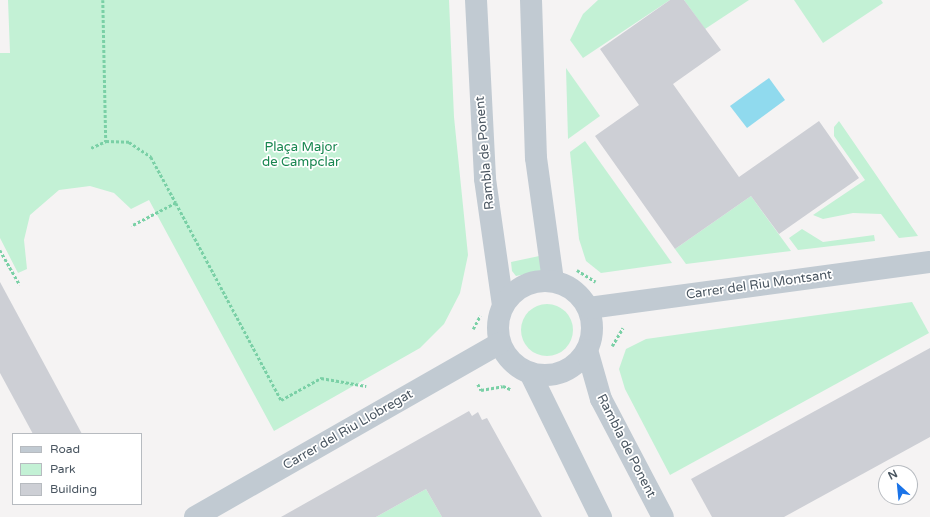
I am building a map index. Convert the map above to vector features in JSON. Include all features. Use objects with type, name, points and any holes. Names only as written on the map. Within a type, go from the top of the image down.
[{"type":"street","name":"Rambla de Ponent","points":[[476,0],[485,179],[504,306]]},
{"type":"street","points":[[531,0],[536,158],[553,281]]},
{"type":"street","name":"Carrer del Riu Montsant","points":[[589,308],[930,262]]},
{"type":"street","points":[[530,373],[547,375],[563,372],[587,350],[592,336],[589,308],[568,286],[553,281],[533,282],[516,291],[504,306],[499,318],[500,343],[507,356],[530,373],[601,517]]},
{"type":"street","name":"Carrer del Riu Llobregat","points":[[195,517],[500,343]]},
{"type":"street","name":"Rambla de Ponent","points":[[587,350],[601,399],[662,517]]},
{"type":"path","points":[[103,0],[106,141]]},
{"type":"path","points":[[92,148],[106,141],[129,142],[151,157],[281,400],[321,378],[366,386]]},
{"type":"path","points":[[132,226],[176,203]]},
{"type":"path","points":[[0,250],[20,285]]},
{"type":"green space","name":"Plaça Major de Campclar","points":[[8,0],[449,0],[454,117],[468,255],[460,293],[444,324],[420,348],[274,431],[149,200],[131,209],[114,193],[90,186],[59,190],[30,215],[24,240],[27,269],[18,273],[0,238],[0,53],[10,53]]},
{"type":"green space","points":[[598,0],[670,0],[583,58],[570,40],[583,14]]},
{"type":"green space","points":[[684,0],[749,0],[705,29]]},
{"type":"green space","points":[[794,0],[881,0],[883,3],[823,43]]},
{"type":"green space","points":[[566,68],[600,116],[568,139]]},
{"type":"green space","points":[[839,121],[918,236],[899,238],[881,214],[853,213],[823,219],[813,215],[865,180],[834,136],[834,127]]},
{"type":"green space","points":[[585,141],[672,263],[601,273],[586,261],[579,239],[570,152]]},
{"type":"green space","points":[[751,196],[791,251],[686,264],[675,249]]},
{"type":"green space","points":[[802,229],[823,242],[874,235],[875,241],[798,250],[789,238]]},
{"type":"green space","points":[[544,255],[541,271],[516,276],[512,271],[511,262]]},
{"type":"green space","points":[[912,302],[929,333],[670,475],[625,389],[619,369],[626,349],[646,339]]},
{"type":"green space","points":[[547,304],[557,306],[565,312],[571,320],[573,330],[571,340],[565,348],[557,354],[547,356],[537,354],[529,348],[523,340],[521,330],[523,320],[529,312],[537,306]]},
{"type":"green space","points":[[426,489],[442,517],[376,517]]},
{"type":"water","points":[[769,78],[785,100],[747,128],[730,106]]},
{"type":"building","points":[[670,0],[684,0],[721,50],[673,84],[739,177],[819,121],[859,178],[779,234],[751,196],[675,249],[595,136],[639,105],[600,49]]},
{"type":"building","points":[[0,282],[81,433],[32,433],[0,373]]},
{"type":"building","points":[[930,348],[930,437],[784,517],[712,517],[691,479]]},
{"type":"building","points":[[469,411],[472,416],[478,412],[482,420],[487,418],[542,517],[442,517],[426,489],[376,517],[281,517]]}]
